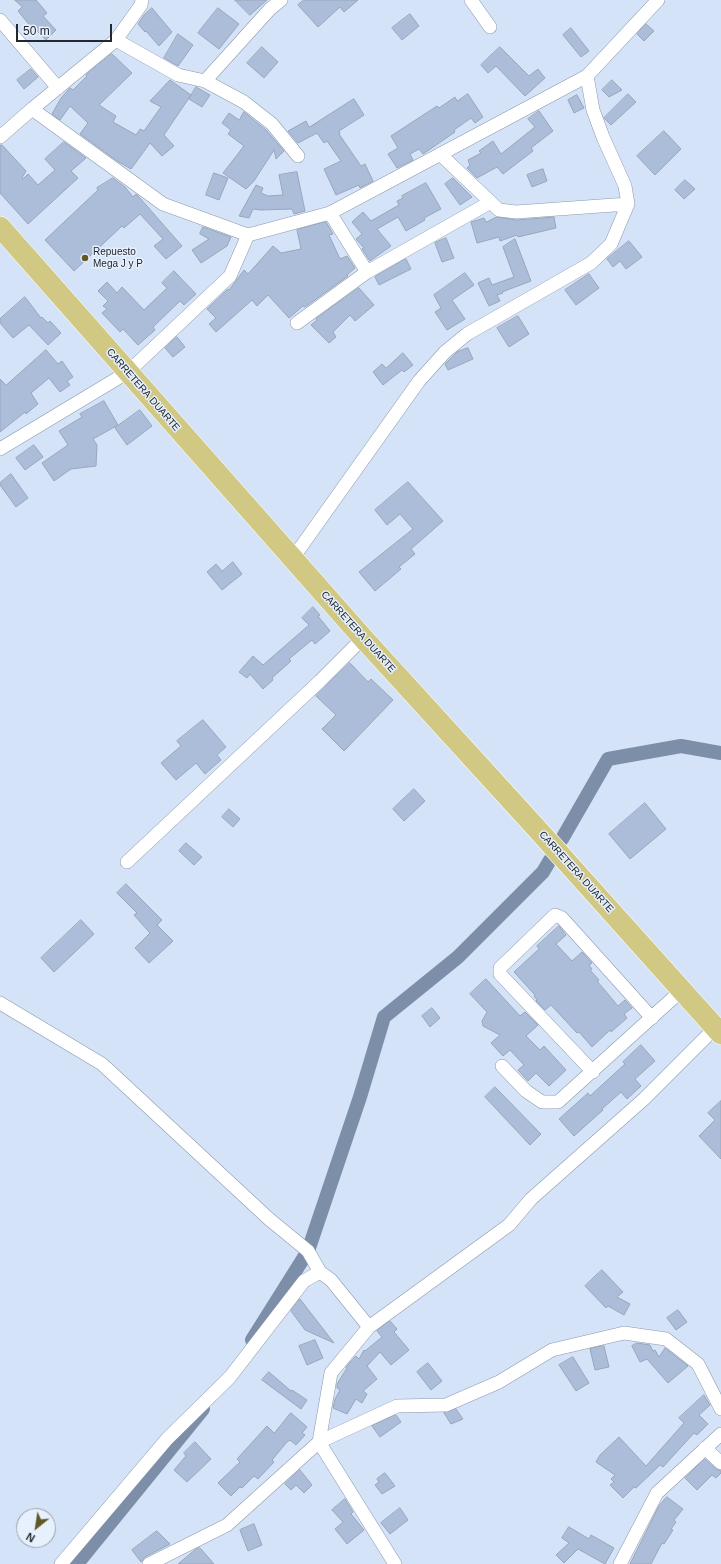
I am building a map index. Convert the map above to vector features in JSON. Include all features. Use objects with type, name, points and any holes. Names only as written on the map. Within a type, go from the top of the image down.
[{"type":"main road","name":"CARRETERA DUARTE","points":[[0,227],[363,638],[718,1031]]},
{"type":"street","points":[[0,137],[116,40],[141,5],[142,0]]},
{"type":"street","points":[[205,81],[270,9],[280,0]]},
{"type":"street","points":[[471,0],[490,28]]},
{"type":"street","points":[[32,109],[163,204],[248,235],[330,213],[587,76],[658,0]]},
{"type":"street","points":[[0,20],[58,88]]},
{"type":"street","points":[[116,40],[178,76],[205,81],[244,102],[272,124],[298,156]]},
{"type":"street","points":[[293,558],[419,381],[445,352],[467,334],[591,263],[611,244],[628,204],[625,186],[603,137],[593,110],[587,76]]},
{"type":"street","points":[[440,154],[489,203],[499,210],[516,212],[628,204]]},
{"type":"street","points":[[297,323],[367,272],[489,203]]},
{"type":"street","points":[[330,213],[367,272]]},
{"type":"street","points":[[0,449],[128,372],[230,276],[248,235]]},
{"type":"street","points":[[127,862],[320,681],[363,638]]},
{"type":"street","points":[[593,1072],[500,974],[500,968],[555,915],[562,918],[652,1018]]},
{"type":"street","points":[[502,1066],[526,1092],[542,1102],[558,1102],[682,990]]},
{"type":"street","points":[[0,1003],[102,1064],[258,1208],[308,1251],[320,1272],[332,1280],[369,1326]]},
{"type":"street","points":[[395,1564],[319,1442],[331,1373],[369,1326],[509,1225],[531,1199],[718,1031]]},
{"type":"street","points":[[61,1564],[167,1439],[230,1377],[304,1281],[320,1272]]},
{"type":"street","points":[[149,1564],[227,1525],[319,1442],[389,1408],[396,1406],[446,1404],[499,1382],[552,1350],[624,1333],[666,1340],[698,1364],[721,1409]]},
{"type":"street","points":[[620,1564],[657,1493],[721,1434]]},
{"type":"street","points":[[705,1448],[721,1463]]},
{"type":"building","points":[[15,0],[36,0],[47,13],[43,16],[56,30],[46,40],[32,26],[31,27],[18,11],[22,7]]},
{"type":"building","points":[[235,0],[267,0],[250,15]]},
{"type":"building","points":[[304,0],[358,0],[344,12],[340,7],[318,27],[298,5]]},
{"type":"building","points":[[152,8],[172,32],[159,46],[138,24],[144,15]]},
{"type":"building","points":[[218,8],[239,24],[219,49],[198,33]]},
{"type":"building","points":[[410,14],[419,26],[402,40],[392,28]]},
{"type":"building","points":[[646,24],[654,31],[644,41],[637,34]]},
{"type":"building","points":[[571,28],[589,51],[581,57],[563,35]]},
{"type":"building","points":[[178,34],[193,45],[178,66],[164,58]]},
{"type":"building","points":[[262,47],[278,62],[264,78],[247,63]]},
{"type":"building","points":[[500,47],[529,76],[538,69],[545,78],[525,96],[496,66],[488,73],[481,65]]},
{"type":"building","points":[[112,54],[132,73],[99,105],[116,116],[113,122],[136,135],[140,129],[144,131],[161,107],[150,101],[170,80],[191,95],[164,135],[174,146],[162,156],[150,143],[131,169],[117,161],[80,134],[88,123],[70,106],[60,120],[52,114],[61,98],[70,88],[73,90],[87,76],[86,75]]},
{"type":"building","points":[[31,69],[38,77],[24,89],[17,80]]},
{"type":"building","points":[[612,80],[622,90],[609,97],[602,90]]},
{"type":"building","points":[[196,87],[210,95],[202,107],[189,99]]},
{"type":"building","points":[[468,94],[483,117],[475,123],[471,118],[454,130],[455,132],[423,154],[419,149],[410,154],[413,160],[397,168],[388,154],[398,148],[391,136],[437,106],[439,108],[455,97],[457,101]]},
{"type":"building","points":[[628,94],[636,102],[611,125],[604,118]]},
{"type":"building","points":[[577,95],[584,108],[574,113],[568,100]]},
{"type":"building","points":[[354,99],[364,115],[339,131],[339,134],[361,166],[365,164],[373,181],[360,188],[359,185],[336,195],[324,169],[341,161],[327,141],[324,143],[317,133],[298,143],[288,131],[306,121],[309,127]]},
{"type":"building","points":[[539,111],[553,131],[531,148],[533,151],[503,174],[497,167],[477,178],[467,168],[470,165],[468,160],[481,153],[479,151],[493,141],[501,154],[535,127],[528,119]]},
{"type":"building","points":[[244,112],[266,130],[284,151],[276,159],[274,150],[254,181],[246,189],[223,173],[244,146],[228,134],[231,130],[222,123],[229,113],[239,120]]},
{"type":"building","points":[[664,131],[681,149],[655,175],[637,156]]},
{"type":"building","points":[[64,142],[86,158],[71,171],[78,178],[28,224],[0,193],[0,145],[2,145],[26,171],[22,178],[23,179],[28,174],[38,185],[55,170],[45,159]]},
{"type":"building","points":[[543,169],[547,181],[532,187],[527,175]]},
{"type":"building","points":[[297,172],[305,211],[294,214],[292,209],[253,209],[249,218],[239,216],[256,185],[263,188],[261,193],[268,196],[283,195],[279,175]]},
{"type":"building","points":[[214,173],[228,178],[219,200],[206,195]]},
{"type":"building","points":[[113,178],[125,187],[133,197],[136,194],[182,246],[166,259],[154,246],[163,239],[140,214],[124,228],[122,226],[74,271],[45,240],[98,190],[97,188]]},
{"type":"building","points":[[453,178],[472,197],[460,205],[445,184]]},
{"type":"building","points":[[685,180],[695,189],[684,199],[675,190]]},
{"type":"building","points":[[426,183],[441,209],[424,218],[425,220],[406,231],[398,217],[377,229],[391,246],[370,261],[362,249],[364,248],[356,239],[362,234],[352,222],[363,212],[371,221],[399,205],[397,201],[403,198],[402,196]]},
{"type":"building","points":[[497,217],[517,220],[554,217],[556,228],[518,237],[517,235],[500,241],[499,237],[477,243],[471,222],[484,218],[486,222]]},
{"type":"building","points":[[326,222],[333,234],[329,235],[340,259],[347,256],[355,268],[347,275],[348,276],[305,307],[303,306],[289,318],[268,295],[257,306],[252,300],[216,332],[209,324],[216,318],[207,309],[228,289],[229,290],[244,270],[248,274],[273,246],[281,253],[301,249],[297,230]]},
{"type":"building","points":[[203,227],[231,237],[227,246],[201,263],[192,250],[209,239],[200,234]]},
{"type":"building","points":[[446,238],[454,258],[442,262],[435,243]]},
{"type":"building","points":[[515,239],[531,281],[502,292],[503,293],[497,295],[500,301],[489,306],[478,283],[489,278],[492,285],[514,277],[503,247]]},
{"type":"building","points":[[629,241],[642,257],[626,269],[620,261],[613,267],[607,259]]},
{"type":"building","points":[[406,259],[411,269],[379,285],[375,277]]},
{"type":"building","points":[[174,271],[196,294],[184,305],[180,301],[153,327],[155,330],[138,345],[123,329],[120,332],[102,313],[107,309],[103,306],[108,301],[98,291],[107,282],[117,293],[122,287],[144,310],[167,288],[162,283]]},
{"type":"building","points":[[465,273],[474,285],[452,300],[465,319],[447,330],[435,312],[441,308],[434,295]]},
{"type":"building","points":[[589,274],[599,288],[576,305],[565,290]]},
{"type":"building","points":[[359,288],[374,305],[355,321],[350,315],[333,332],[336,337],[329,343],[311,325],[317,320],[316,319]]},
{"type":"building","points":[[25,297],[41,318],[42,317],[48,323],[50,321],[61,333],[48,345],[29,325],[13,338],[0,323],[0,319]]},
{"type":"building","points":[[518,316],[529,334],[509,347],[497,328]]},
{"type":"building","points":[[177,337],[185,347],[173,357],[165,348]]},
{"type":"building","points":[[468,348],[473,359],[448,370],[445,364],[457,352]]},
{"type":"building","points":[[46,350],[58,364],[62,361],[73,377],[67,381],[70,385],[60,392],[49,378],[31,393],[38,404],[26,414],[25,412],[0,432],[0,379],[6,385]]},
{"type":"building","points":[[403,353],[413,365],[404,372],[402,370],[383,385],[373,372],[382,364],[386,368]]},
{"type":"building","points":[[104,401],[118,425],[93,439],[97,445],[96,466],[71,469],[54,481],[42,463],[68,445],[59,431],[82,417],[80,414]]},
{"type":"building","points":[[140,410],[152,426],[127,445],[115,428]]},
{"type":"building","points":[[34,445],[43,457],[25,470],[16,458]]},
{"type":"building","points":[[11,474],[28,498],[16,507],[0,485],[0,483]]},
{"type":"building","points":[[408,482],[443,521],[411,549],[415,554],[399,567],[401,569],[375,591],[359,572],[413,529],[400,514],[387,525],[375,510]]},
{"type":"building","points":[[233,562],[242,574],[222,590],[207,572],[216,564],[222,571]]},
{"type":"building","points":[[313,607],[330,631],[315,644],[312,640],[289,659],[291,661],[272,678],[273,680],[263,689],[250,674],[247,678],[239,672],[253,656],[263,665],[309,625],[302,618]]},
{"type":"building","points":[[350,663],[368,682],[371,679],[393,700],[344,751],[322,729],[336,715],[316,696]]},
{"type":"building","points":[[203,720],[226,747],[217,755],[221,760],[205,774],[196,763],[176,780],[161,763],[181,746],[177,741]]},
{"type":"building","points":[[414,789],[425,801],[404,821],[393,809]]},
{"type":"building","points":[[645,803],[666,829],[630,859],[609,834]]},
{"type":"building","points":[[229,809],[240,819],[233,827],[222,817]]},
{"type":"building","points":[[186,843],[202,857],[194,865],[179,851]]},
{"type":"building","points":[[126,884],[162,920],[157,925],[173,941],[149,963],[135,948],[150,933],[134,915],[137,913],[117,893]]},
{"type":"building","points":[[81,920],[94,934],[54,972],[41,958]]},
{"type":"building","points":[[559,926],[566,935],[556,944],[572,961],[582,952],[592,963],[589,965],[592,969],[590,970],[599,980],[597,981],[618,1006],[625,1000],[632,1008],[624,1014],[627,1018],[611,1032],[610,1030],[592,1047],[551,1005],[545,1010],[536,1001],[535,995],[514,972],[539,949],[537,946]]},
{"type":"building","points":[[486,979],[520,1016],[525,1012],[538,1025],[526,1036],[540,1050],[544,1046],[566,1070],[549,1086],[536,1073],[528,1081],[518,1070],[524,1065],[510,1050],[503,1056],[491,1043],[500,1035],[483,1026],[482,1021],[487,1012],[470,994]]},
{"type":"building","points":[[432,1008],[440,1018],[430,1027],[422,1016]]},
{"type":"building","points":[[641,1045],[655,1061],[635,1079],[641,1086],[627,1099],[621,1092],[574,1136],[559,1119],[588,1093],[590,1096],[625,1064],[623,1062]]},
{"type":"building","points":[[495,1087],[541,1134],[530,1145],[485,1097]]},
{"type":"building","points":[[721,1101],[721,1159],[699,1136],[715,1120],[708,1113]]},
{"type":"building","points":[[602,1270],[623,1292],[617,1297],[630,1304],[624,1315],[608,1306],[606,1308],[585,1286]]},
{"type":"building","points":[[300,1299],[334,1343],[305,1330],[291,1311]]},
{"type":"building","points":[[678,1310],[687,1322],[676,1330],[667,1318]]},
{"type":"building","points":[[390,1321],[397,1329],[394,1332],[409,1350],[391,1365],[380,1352],[367,1366],[377,1379],[363,1391],[367,1394],[362,1403],[356,1399],[347,1414],[333,1408],[335,1399],[340,1390],[337,1388],[337,1384],[347,1368],[346,1367],[356,1356],[359,1359],[364,1350],[365,1351],[382,1337],[377,1331]]},
{"type":"building","points":[[315,1340],[323,1358],[307,1365],[299,1346]]},
{"type":"building","points":[[637,1343],[650,1345],[659,1357],[665,1348],[688,1366],[668,1383],[647,1359],[640,1362],[632,1346]]},
{"type":"building","points":[[604,1346],[609,1367],[595,1370],[590,1349]]},
{"type":"building","points":[[573,1357],[589,1383],[576,1391],[559,1365]]},
{"type":"building","points":[[428,1363],[442,1381],[431,1390],[417,1372]]},
{"type":"building","points":[[269,1372],[291,1391],[292,1390],[307,1400],[301,1409],[262,1380]]},
{"type":"building","points":[[704,1395],[710,1405],[699,1415],[708,1424],[697,1435],[694,1433],[663,1467],[660,1465],[623,1498],[610,1485],[614,1482],[611,1479],[615,1475],[596,1462],[600,1455],[619,1437],[646,1466],[684,1423],[679,1418]]},
{"type":"building","points":[[456,1409],[463,1419],[451,1424],[444,1413]]},
{"type":"building","points":[[291,1413],[307,1427],[302,1433],[305,1435],[296,1445],[290,1440],[287,1442],[272,1460],[274,1462],[258,1479],[254,1476],[231,1496],[218,1483],[240,1462],[237,1459],[267,1426],[274,1433]]},
{"type":"building","points":[[396,1415],[401,1422],[380,1437],[372,1426]]},
{"type":"building","points":[[195,1442],[211,1459],[187,1482],[174,1470],[186,1456],[184,1453]]},
{"type":"building","points":[[705,1459],[716,1469],[721,1471],[721,1473],[716,1478],[712,1475],[697,1490],[685,1478]]},
{"type":"building","points":[[300,1470],[312,1485],[304,1493],[296,1485],[291,1490],[285,1484]]},
{"type":"building","points":[[385,1473],[395,1486],[382,1494],[375,1485],[379,1482],[377,1479]]},
{"type":"building","points":[[667,1497],[683,1509],[674,1520],[676,1522],[671,1529],[673,1530],[664,1544],[662,1543],[651,1564],[630,1564],[659,1506]]},
{"type":"building","points":[[345,1499],[353,1512],[351,1514],[364,1530],[347,1544],[335,1529],[343,1522],[332,1510]]},
{"type":"building","points":[[400,1508],[408,1520],[390,1534],[381,1523]]},
{"type":"building","points":[[254,1524],[262,1545],[248,1551],[240,1530]]},
{"type":"building","points":[[569,1527],[589,1539],[591,1535],[614,1548],[605,1564],[578,1549],[564,1563],[556,1555],[569,1543],[562,1538]]},
{"type":"building","points":[[157,1531],[170,1544],[145,1557],[141,1562],[132,1550]]},
{"type":"building","points":[[200,1548],[214,1564],[178,1564],[196,1549]]},
{"type":"waterway","points":[[562,839],[608,759],[681,746],[721,753]]},
{"type":"waterway","points":[[252,1340],[308,1251],[360,1097],[384,1017],[458,957],[543,872],[550,860]]},
{"type":"waterway","points":[[77,1564],[203,1409]]},
{"type":"place","name":"Repuesto Mega J y P","points":[[85,258]]}]
